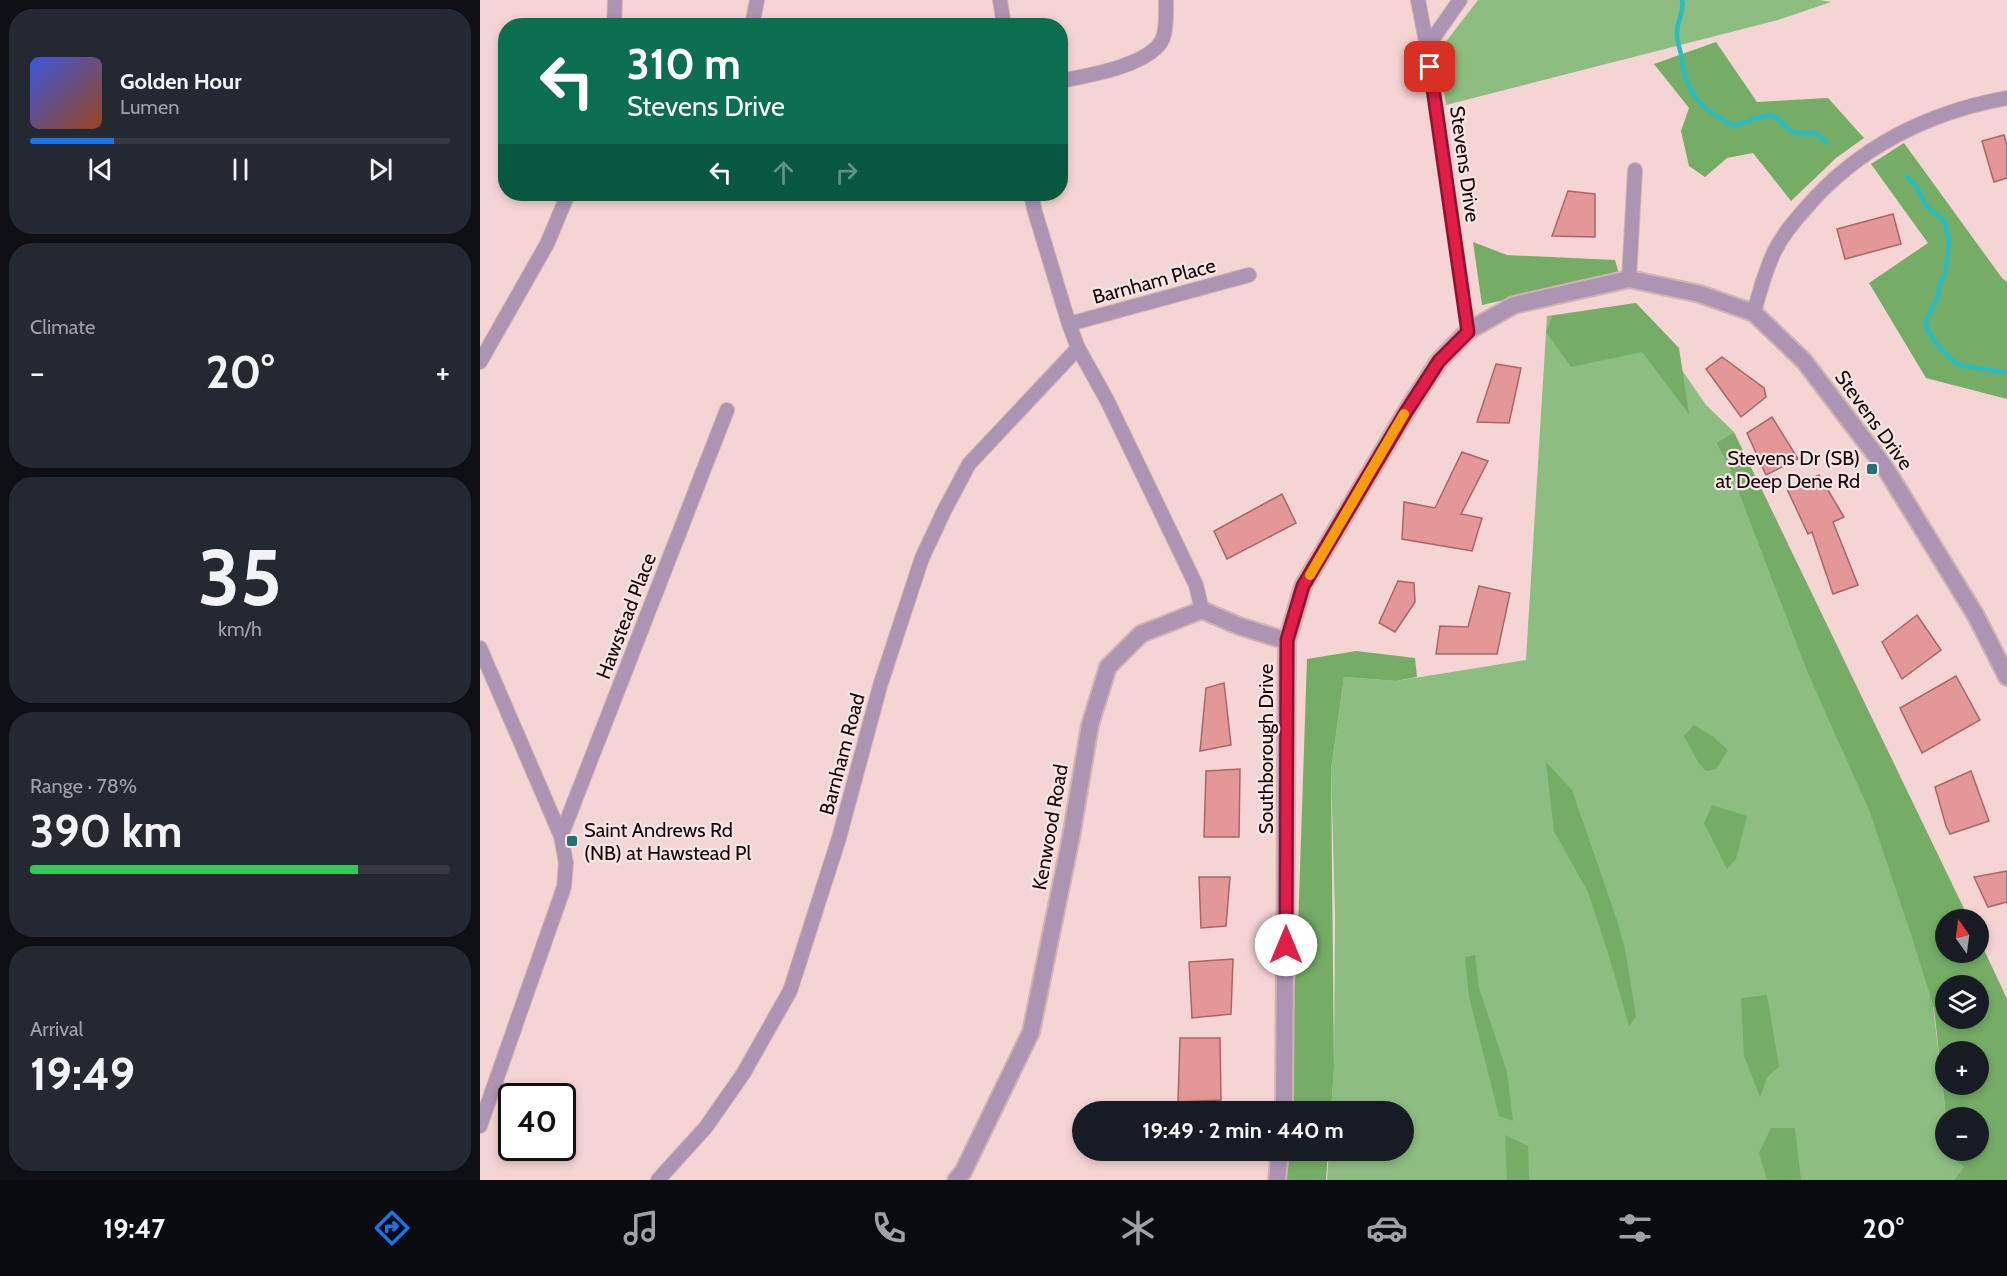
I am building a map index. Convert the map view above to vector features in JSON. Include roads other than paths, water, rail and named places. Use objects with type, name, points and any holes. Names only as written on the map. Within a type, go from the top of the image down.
[{"type":"street","points":[[614,18],[615,0]]},
{"type":"street","points":[[754,18],[757,0]]},
{"type":"street","points":[[1000,0],[1003,18]]},
{"type":"street","points":[[1068,80],[1125,65],[1157,47],[1165,26],[1166,0]]},
{"type":"street","name":"Stevens Drive","points":[[1418,0],[1427,47],[1468,332],[1514,305],[1629,279],[1700,294],[1754,313],[1804,361],[1884,466],[1976,616],[2007,677]]},
{"type":"street","points":[[1427,47],[1460,0]]},
{"type":"street","points":[[1754,313],[1761,284],[1774,251],[1793,222],[1826,184],[1884,142],[1927,120],[1969,106],[2007,98]]},
{"type":"street","points":[[1629,279],[1635,170]]},
{"type":"street","points":[[480,362],[547,244],[565,201]]},
{"type":"street","points":[[1033,201],[1078,348],[1107,400],[1181,553],[1196,585],[1203,610],[1239,626],[1287,640]]},
{"type":"street","name":"Barnham Place","points":[[1069,324],[1249,276]]},
{"type":"street","name":"Southborough Drive","points":[[1284,1101],[1287,640],[1303,586],[1406,412],[1439,361],[1468,332]]},
{"type":"street","name":"Barnham Road","points":[[658,1180],[706,1127],[743,1074],[790,991],[839,838],[884,675],[922,558],[944,511],[969,464],[1078,348]]},
{"type":"street","name":"Hawstead Place","points":[[561,836],[728,410]]},
{"type":"street","name":"Kenwood Road","points":[[956,1180],[963,1172],[1031,1032],[1071,837],[1090,724],[1108,667],[1141,634],[1203,610]]},
{"type":"street","points":[[480,648],[561,836],[566,863],[564,887],[480,1126]]},
{"type":"street","points":[[1277,1180],[1279,1161]]},
{"type":"waterway","points":[[1682,0],[1677,36],[1684,73],[1693,93],[1705,108],[1735,126],[1752,119],[1772,115],[1794,132],[1814,133],[1827,142]]},
{"type":"waterway","points":[[1907,177],[1918,189],[1927,207],[1945,224],[1949,242],[1945,274],[1939,284],[1938,296],[1926,321],[1927,329],[1937,345],[1960,365],[2007,372]]},
{"type":"place","name":"Stevens Dr (SB) at Deep Dene Rd","points":[[1872,469]]},
{"type":"place","name":"Saint Andrews Rd (NB) at Hawstead Pl","points":[[572,841]]}]
